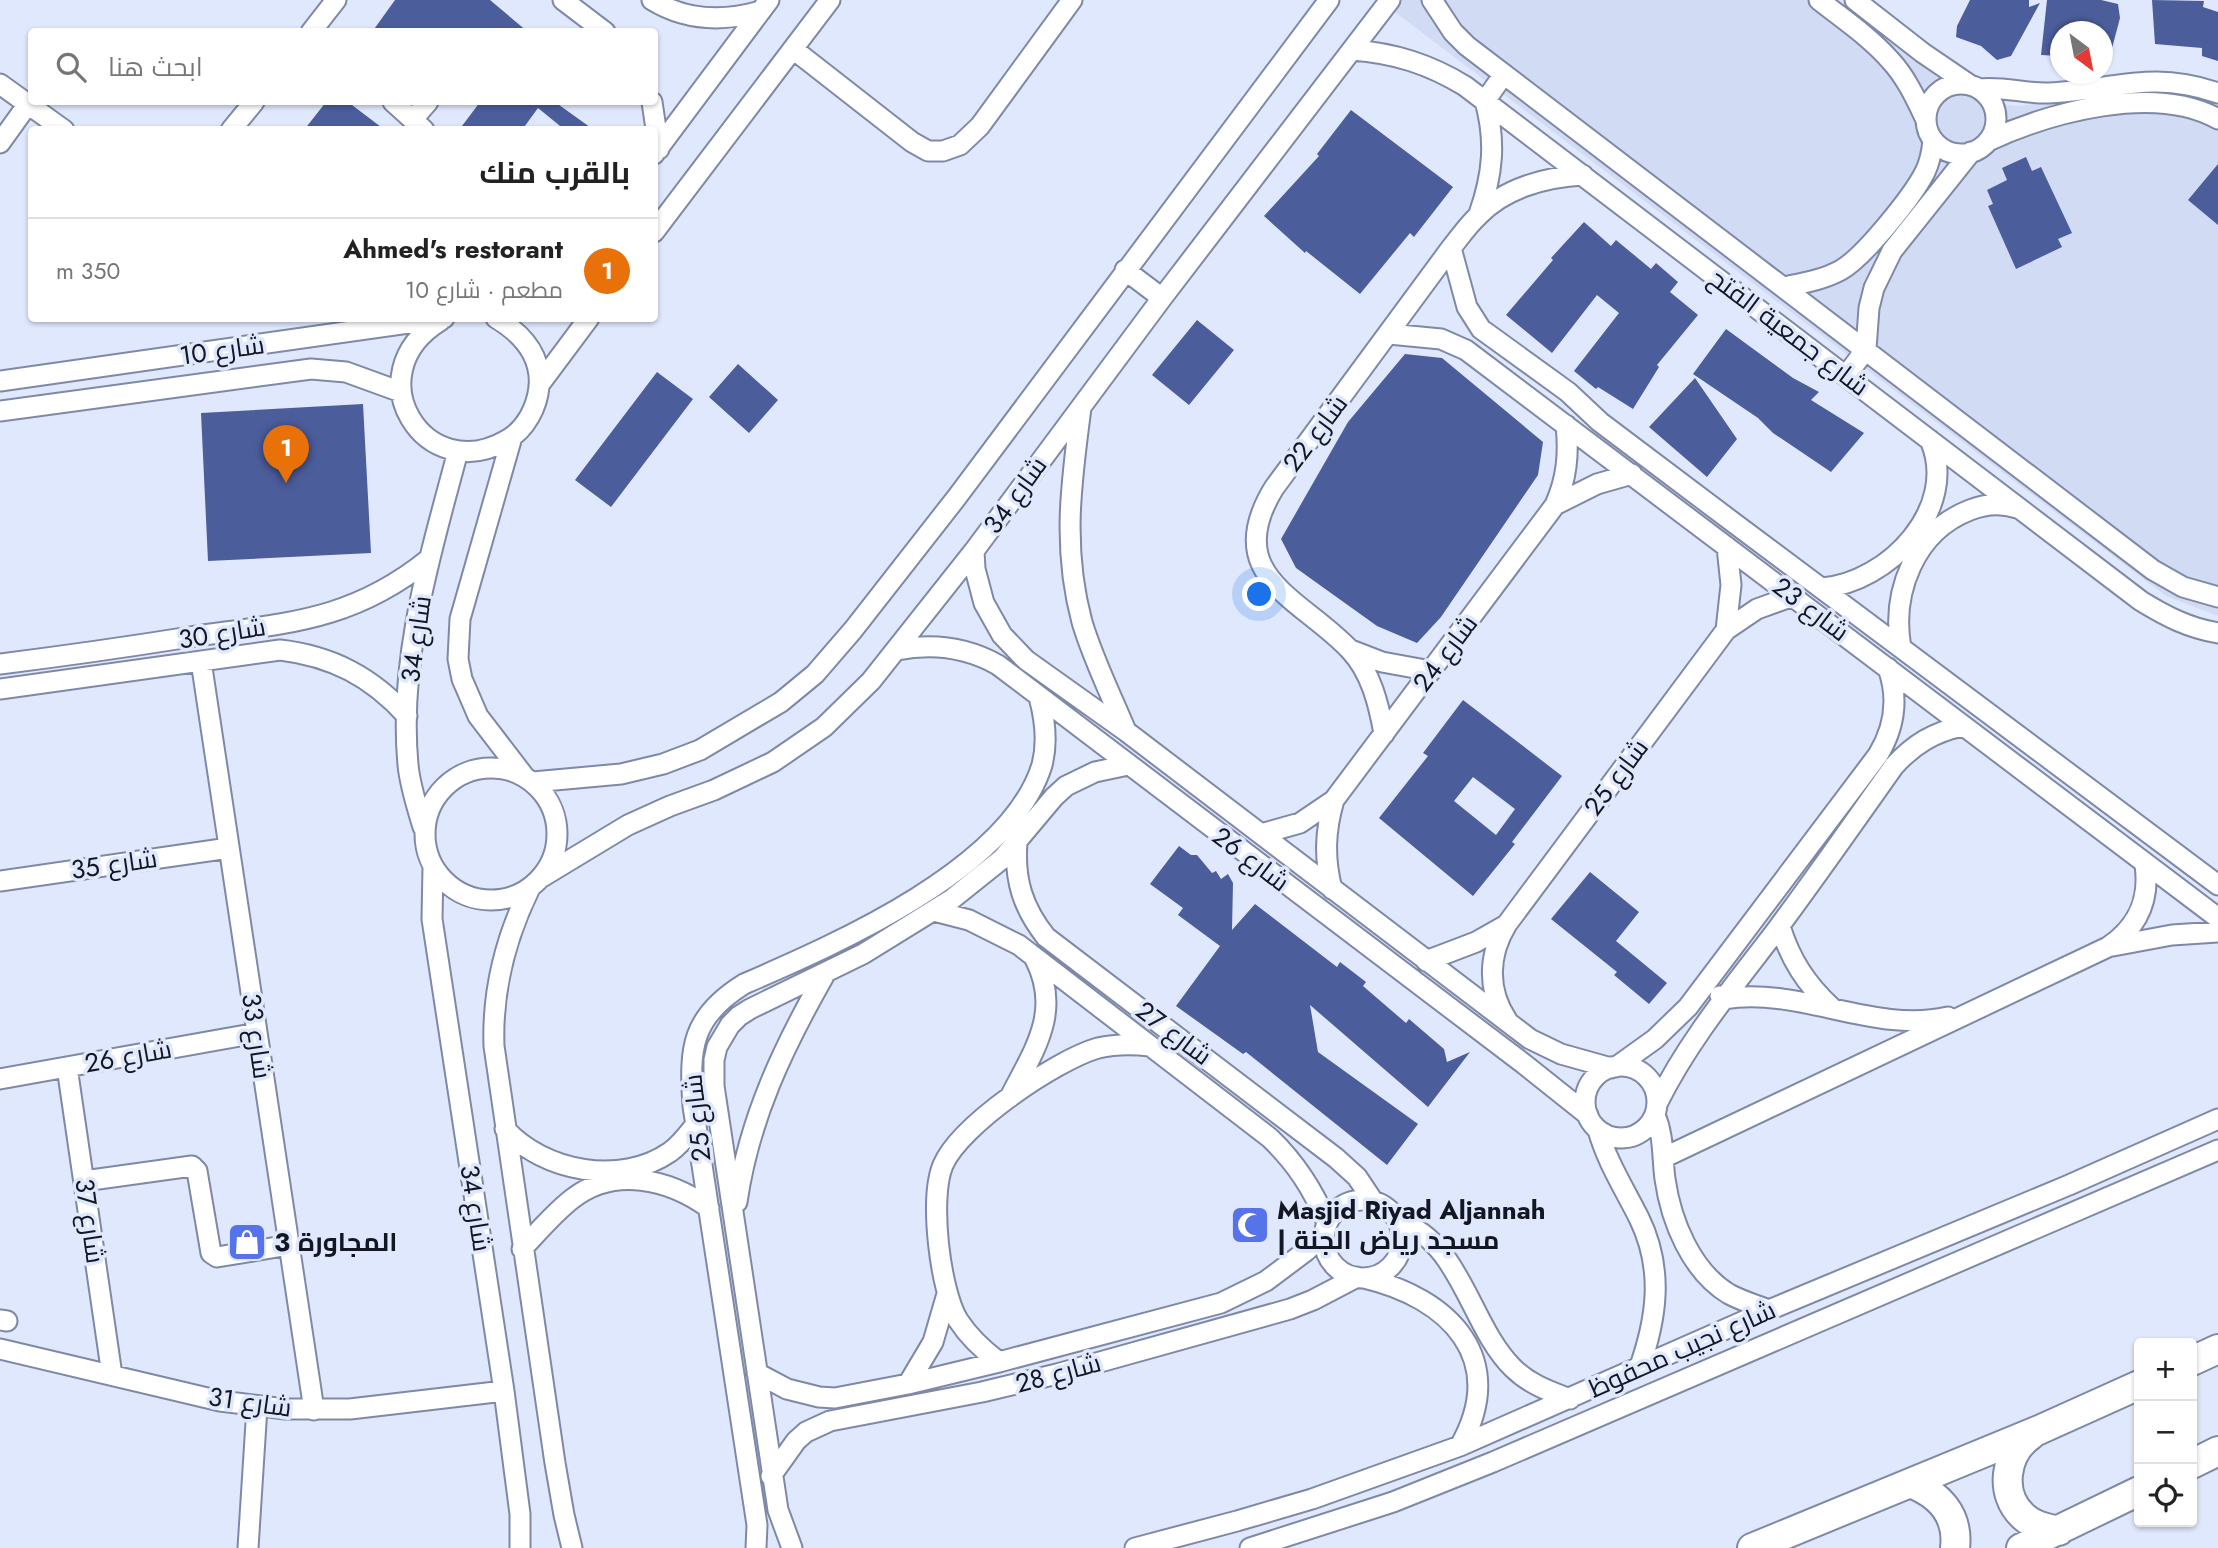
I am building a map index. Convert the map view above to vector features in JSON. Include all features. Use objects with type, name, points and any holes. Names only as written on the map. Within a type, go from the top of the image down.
[{"type":"highway","points":[[2197,1359],[2218,1349]]},
{"type":"highway","points":[[1752,1548],[2039,1430],[2134,1387]]},
{"type":"highway","points":[[2039,1430],[2022,1441],[2011,1458],[2007,1478],[2011,1498],[2022,1516],[2039,1527],[2059,1531]]},
{"type":"highway","points":[[2197,1462],[2218,1451]]},
{"type":"highway","points":[[1910,1483],[1928,1490],[1942,1502],[1952,1518],[1955,1548]]},
{"type":"highway","points":[[2021,1548],[2134,1494]]},
{"type":"street","points":[[314,28],[336,0]]},
{"type":"street","points":[[652,0],[680,13],[700,18],[741,17],[765,5]]},
{"type":"street","points":[[658,227],[830,0]]},
{"type":"street","points":[[793,49],[912,142],[928,151],[943,151],[960,145],[980,126],[1072,0]]},
{"type":"street","name":"شارع 34","points":[[512,437],[460,619],[457,639],[462,679],[478,716],[529,780],[621,774],[663,764],[701,750],[781,702],[815,674],[853,630],[957,497],[1329,0]]},
{"type":"street","name":"شارع 34","points":[[572,1548],[562,1503],[522,1249],[494,1046],[494,1010],[508,939],[536,883],[628,825],[742,778],[798,746],[848,705],[897,650],[974,551],[1162,298],[1390,0]]},
{"type":"street","name":"شارع جمعية الفتح","points":[[1432,0],[1453,32],[1467,46],[2153,570],[2183,587],[2218,597]]},
{"type":"street","points":[[1784,287],[1826,277],[1854,262],[1922,178],[1930,160],[1933,140],[1911,90],[1892,62],[1877,46],[1819,0]]},
{"type":"street","points":[[1846,376],[1866,349],[1869,309],[1874,288],[1892,251],[1996,123],[1995,113],[1987,95],[1923,53],[1855,0]]},
{"type":"street","points":[[567,1],[600,28]]},
{"type":"street","points":[[658,151],[765,5]]},
{"type":"street","name":"شارع جمعية الفتح","points":[[1352,50],[1388,54],[1423,64],[1455,80],[2141,601],[2174,621],[2218,633]]},
{"type":"street","points":[[1485,101],[1504,74]]},
{"type":"street","points":[[1926,120],[1927,109],[1939,92],[1949,86],[2045,93],[2161,80],[2218,93]]},
{"type":"street","points":[[0,84],[28,104],[0,143]]},
{"type":"street","name":"شارع 22","points":[[1479,214],[1488,187],[1493,153],[1493,135],[1485,101]]},
{"type":"street","points":[[1933,140],[1950,152],[1979,147],[2027,124],[2069,111],[2138,103],[2184,106],[2218,119]]},
{"type":"street","points":[[29,105],[58,126]]},
{"type":"street","points":[[234,126],[252,105]]},
{"type":"street","points":[[396,105],[418,124],[427,105]]},
{"type":"street","points":[[653,105],[655,126]]},
{"type":"street","name":"شارع 22","points":[[1431,671],[1382,662],[1351,650],[1275,587],[1258,554],[1256,529],[1264,505],[1274,488],[1479,214],[1510,193],[1528,185],[1564,176],[1583,175]]},
{"type":"street","points":[[1876,238],[1892,251]]},
{"type":"street","name":"شارع 23","points":[[1451,248],[1462,294],[1481,329],[1568,392],[1600,422],[1686,487],[2218,885]]},
{"type":"street","points":[[1125,270],[1162,298]]},
{"type":"street","name":"شارع 10","points":[[0,380],[415,322]]},
{"type":"street","points":[[438,322],[425,331],[410,348],[402,370],[401,392],[405,409],[426,437],[441,446],[458,451],[477,452],[496,447],[512,437],[526,423],[536,404],[539,384],[537,364],[528,344],[513,328],[502,322]]},
{"type":"street","points":[[539,384],[586,322]]},
{"type":"street","name":"شارع 23","points":[[1389,334],[1429,336],[1453,343],[1501,376],[2218,918]]},
{"type":"street","points":[[1501,376],[1517,354]]},
{"type":"street","name":"شارع 10","points":[[0,411],[311,369],[346,372],[401,392]]},
{"type":"street","points":[[1082,405],[1069,509],[1071,567],[1089,642],[1127,732]]},
{"type":"street","name":"شارع 24","points":[[1261,834],[1300,823],[1334,800],[1556,505],[1567,466],[1566,425]]},
{"type":"street","points":[[1901,648],[1898,635],[1899,604],[1916,543],[1934,495],[1936,452],[1930,440]]},
{"type":"street","name":"شارع 34","points":[[424,830],[408,766],[407,716],[416,614],[458,451]]},
{"type":"street","name":"شارع 24","points":[[1556,505],[1597,484],[1632,474]]},
{"type":"street","points":[[1673,506],[1686,487]]},
{"type":"street","points":[[1822,588],[1836,587],[1865,575],[1949,520],[1975,508],[2007,505],[2022,510]]},
{"type":"street","points":[[1726,630],[1731,585],[1727,547]]},
{"type":"street","name":"شارع 26","points":[[974,551],[978,586],[992,619],[1002,635],[1026,660],[1127,732],[1530,1039],[1561,1054],[1614,1067]]},
{"type":"street","name":"شارع 30","points":[[0,664],[323,616],[368,600],[390,588],[429,559]]},
{"type":"street","name":"شارع 25","points":[[1510,1024],[1497,1000],[1492,972],[1496,947],[1507,924],[1726,630],[1757,609],[1793,596]]},
{"type":"street","points":[[299,621],[299,652]]},
{"type":"street","name":"شارع 26","points":[[897,650],[930,646],[963,650],[981,656],[1013,677],[1524,1064],[1593,1123]]},
{"type":"street","name":"شارع 30","points":[[0,688],[280,650],[299,652],[340,664],[359,674],[393,700],[407,716]]},
{"type":"street","name":"شارع 22","points":[[1351,650],[1370,681],[1384,734]]},
{"type":"street","points":[[1013,677],[1026,660]]},
{"type":"street","name":"شارع 33","points":[[201,661],[314,1410]]},
{"type":"street","points":[[1639,1369],[1653,1325],[1656,1304],[1653,1260],[1639,1218],[1608,1161],[1585,1106],[1589,1086],[1594,1078],[1656,1039],[1688,1007],[1870,765],[1885,744],[1894,719],[1895,693],[1888,668]]},
{"type":"street","name":"شارع 25","points":[[756,1548],[757,1525],[690,1075],[698,1033],[713,1008],[728,995],[762,976],[872,925],[934,886],[981,849],[1033,786],[1042,763],[1045,730],[1039,697]]},
{"type":"street","points":[[1593,1123],[1608,1136],[1619,1138],[1630,1137],[1649,1125],[1683,1056],[1886,777],[1913,747],[1937,734],[1963,726]]},
{"type":"street","name":"شارع 25","points":[[792,1548],[778,1510],[714,1086],[717,1047],[730,1025],[750,1009],[863,954],[934,911],[978,880],[1017,843],[1066,786],[1095,772],[1128,765]]},
{"type":"street","points":[[1870,765],[1886,777]]},
{"type":"street","points":[[481,768],[504,769],[529,780],[545,795],[553,810],[557,845],[551,862],[536,883],[514,897],[495,901],[477,900],[459,893],[444,882],[433,867],[426,850],[424,830],[429,808],[442,789],[460,775],[481,768]]},
{"type":"street","name":"شارع 24","points":[[1332,889],[1326,844],[1334,800]]},
{"type":"street","points":[[1018,807],[1035,821]]},
{"type":"street","name":"شارع 27","points":[[1017,843],[1017,877],[1021,893],[1035,923],[1046,937],[1347,1167],[1373,1201]]},
{"type":"street","name":"شارع 35","points":[[0,881],[229,848]]},
{"type":"street","points":[[1663,1158],[2108,947],[2128,931],[2142,909],[2147,887],[2145,864]]},
{"type":"street","name":"شارع 34","points":[[433,867],[432,919],[504,1391],[520,1514],[520,1548]]},
{"type":"street","name":"شارع 27","points":[[934,911],[986,927],[1034,956],[1270,1138],[1298,1168],[1314,1194],[1325,1228]]},
{"type":"street","name":"شارع 25","points":[[1426,961],[1476,942],[1507,924]]},
{"type":"street","points":[[1780,926],[1786,945],[1805,979],[1832,1008]]},
{"type":"street","points":[[1371,949],[1385,929]]},
{"type":"street","points":[[2108,947],[2172,935],[2218,932]]},
{"type":"street","points":[[1009,1098],[1040,1038],[1044,1024],[1047,994],[1045,979],[1034,956],[1046,937]]},
{"type":"street","points":[[735,1220],[744,1162],[760,1106],[783,1051],[825,974]]},
{"type":"street","points":[[762,976],[773,997]]},
{"type":"street","points":[[1704,985],[1724,999],[1765,996],[1867,1016],[1903,1020],[1939,1019],[1973,1011]]},
{"type":"street","name":"شارع 26","points":[[0,1079],[257,1033]]},
{"type":"street","points":[[999,1362],[967,1333],[947,1294],[936,1215],[938,1179],[946,1159],[958,1140],[1009,1098],[1061,1064],[1081,1054],[1115,1045],[1150,1046]]},
{"type":"street","name":"شارع 37","points":[[67,1067],[112,1375]]},
{"type":"street","points":[[1614,1067],[1637,1070],[1645,1076],[1656,1094],[1665,1177],[1674,1214],[1688,1249],[1713,1282],[1729,1294],[1769,1310]]},
{"type":"street","points":[[1270,1138],[1285,1117]]},
{"type":"street","name":"شارع نجيب محفوظ","points":[[1135,1548],[1161,1545],[1312,1499],[1460,1446],[1769,1310],[1996,1216],[2218,1119]]},
{"type":"street","points":[[522,1249],[574,1197],[661,1157],[680,1143],[696,1124]]},
{"type":"street","points":[[505,1129],[524,1146],[562,1165],[667,1184],[682,1190],[709,1208]]},
{"type":"street","name":"شارع نجيب محفوظ","points":[[1250,1548],[1393,1502],[1493,1462],[2218,1150]]},
{"type":"street","points":[[84,1181],[192,1166],[197,1171],[209,1251],[213,1255],[289,1245]]},
{"type":"street","points":[[1360,1278],[1384,1271],[1399,1254],[1402,1232],[1398,1222],[1383,1205],[1373,1201],[1351,1201],[1341,1206],[1325,1228],[1326,1254],[1339,1270],[1360,1278],[1402,1289],[1430,1303],[1455,1327],[1465,1341],[1475,1365],[1479,1389],[1474,1418],[1460,1446]]},
{"type":"street","points":[[1996,1216],[2007,1242]]},
{"type":"street","points":[[1398,1222],[1420,1230],[1437,1246],[1500,1352],[1515,1370],[1534,1384],[1570,1399]]},
{"type":"street","name":"شارع 28","points":[[757,1373],[787,1389],[835,1398],[908,1384],[1125,1330],[1221,1303],[1244,1293],[1286,1267],[1325,1228]]},
{"type":"street","name":"شارع 28","points":[[773,1475],[786,1451],[806,1432],[830,1421],[982,1392],[1130,1353],[1290,1309],[1360,1278]]},
{"type":"street","points":[[908,1384],[933,1342],[947,1294]]},
{"type":"street","points":[[1125,1330],[1130,1353]]},
{"type":"street","name":"شارع 31","points":[[0,1349],[220,1401],[257,1407],[350,1409],[504,1391]]},
{"type":"street","points":[[852,1396],[855,1416]]},
{"type":"street","points":[[248,1548],[257,1407]]},
{"type":"street","points":[[750,1480],[773,1475]]},
{"type":"shaded area","points":[[1379,0],[1839,0],[1943,82],[1979,102],[2019,106],[2140,90],[2186,95],[2218,107],[2218,616],[2166,596]]},
{"type":"building","points":[[395,0],[490,0],[523,28],[375,28]]},
{"type":"building","points":[[1970,0],[2029,0],[2029,7],[2040,3],[2011,56],[1997,60],[1981,46],[1956,37],[1957,26]]},
{"type":"building","points":[[2047,0],[2101,0],[2118,4],[2120,18],[2113,44],[2113,21],[2050,21],[2050,55],[2041,55]]},
{"type":"building","points":[[2152,0],[2204,1],[2203,7],[2218,12],[2218,61],[2202,56],[2202,48],[2155,44]]},
{"type":"building","points":[[324,105],[352,105],[380,126],[307,126]]},
{"type":"building","points":[[478,105],[559,105],[588,126],[560,126],[538,108],[525,126],[462,126]]},
{"type":"building","points":[[1351,110],[1453,187],[1414,237],[1410,233],[1360,294],[1306,251],[1305,253],[1264,216],[1319,156],[1317,154]]},
{"type":"building","points":[[2026,157],[2032,171],[2041,167],[2072,233],[2058,239],[2062,247],[2016,269],[1988,206],[1993,204],[1987,190],[2007,180],[2002,168]]},
{"type":"building","points":[[2218,164],[2218,225],[2188,200]]},
{"type":"building","points":[[1584,222],[1611,246],[1616,240],[1651,269],[1656,263],[1678,282],[1670,292],[1698,315],[1657,365],[1659,367],[1633,409],[1598,387],[1596,389],[1574,371],[1619,313],[1597,295],[1552,353],[1506,315],[1553,260],[1551,258]]},
{"type":"building","points":[[1197,320],[1234,350],[1189,405],[1152,375]]},
{"type":"building","points":[[1726,329],[1793,378],[1819,392],[1811,400],[1864,433],[1831,472],[1693,374]]},
{"type":"building","points":[[1405,354],[1442,358],[1543,442],[1538,475],[1441,617],[1417,643],[1377,626],[1296,568],[1281,539],[1348,422]]},
{"type":"building","points":[[738,364],[778,400],[749,433],[709,397]]},
{"type":"building","points":[[657,372],[693,399],[611,507],[575,480]]},
{"type":"building","points":[[1695,378],[1737,439],[1707,477],[1649,427]]},
{"type":"building","points":[[363,404],[371,553],[208,561],[201,413]]},
{"type":"building","points":[[1463,700],[1562,776],[1512,842],[1515,844],[1473,896],[1379,818],[1428,756],[1423,753]],"holes":[[[1473,777],[1515,809],[1496,835],[1454,801]]]},
{"type":"building","points":[[1179,846],[1191,855],[1197,855],[1212,873],[1216,871],[1221,879],[1228,874],[1233,883],[1232,930],[1255,904],[1337,967],[1340,962],[1366,982],[1363,986],[1406,1023],[1409,1019],[1444,1049],[1447,1062],[1470,1052],[1428,1107],[1310,1005],[1318,1052],[1418,1124],[1387,1165],[1246,1052],[1243,1054],[1176,1006],[1220,946],[1178,915],[1183,908],[1150,884]]},
{"type":"building","points":[[1590,872],[1639,912],[1616,941],[1667,983],[1649,1004],[1614,975],[1617,972],[1551,919]]},
{"type":"place","name":"Ahmed's restorant","points":[[286,483]]},
{"type":"place","name":"Masjid Riyad Aljannah | مسجد رياض الجنة","points":[[1250,1225]]},
{"type":"place","name":"المجاورة 3","points":[[247,1242]]}]
